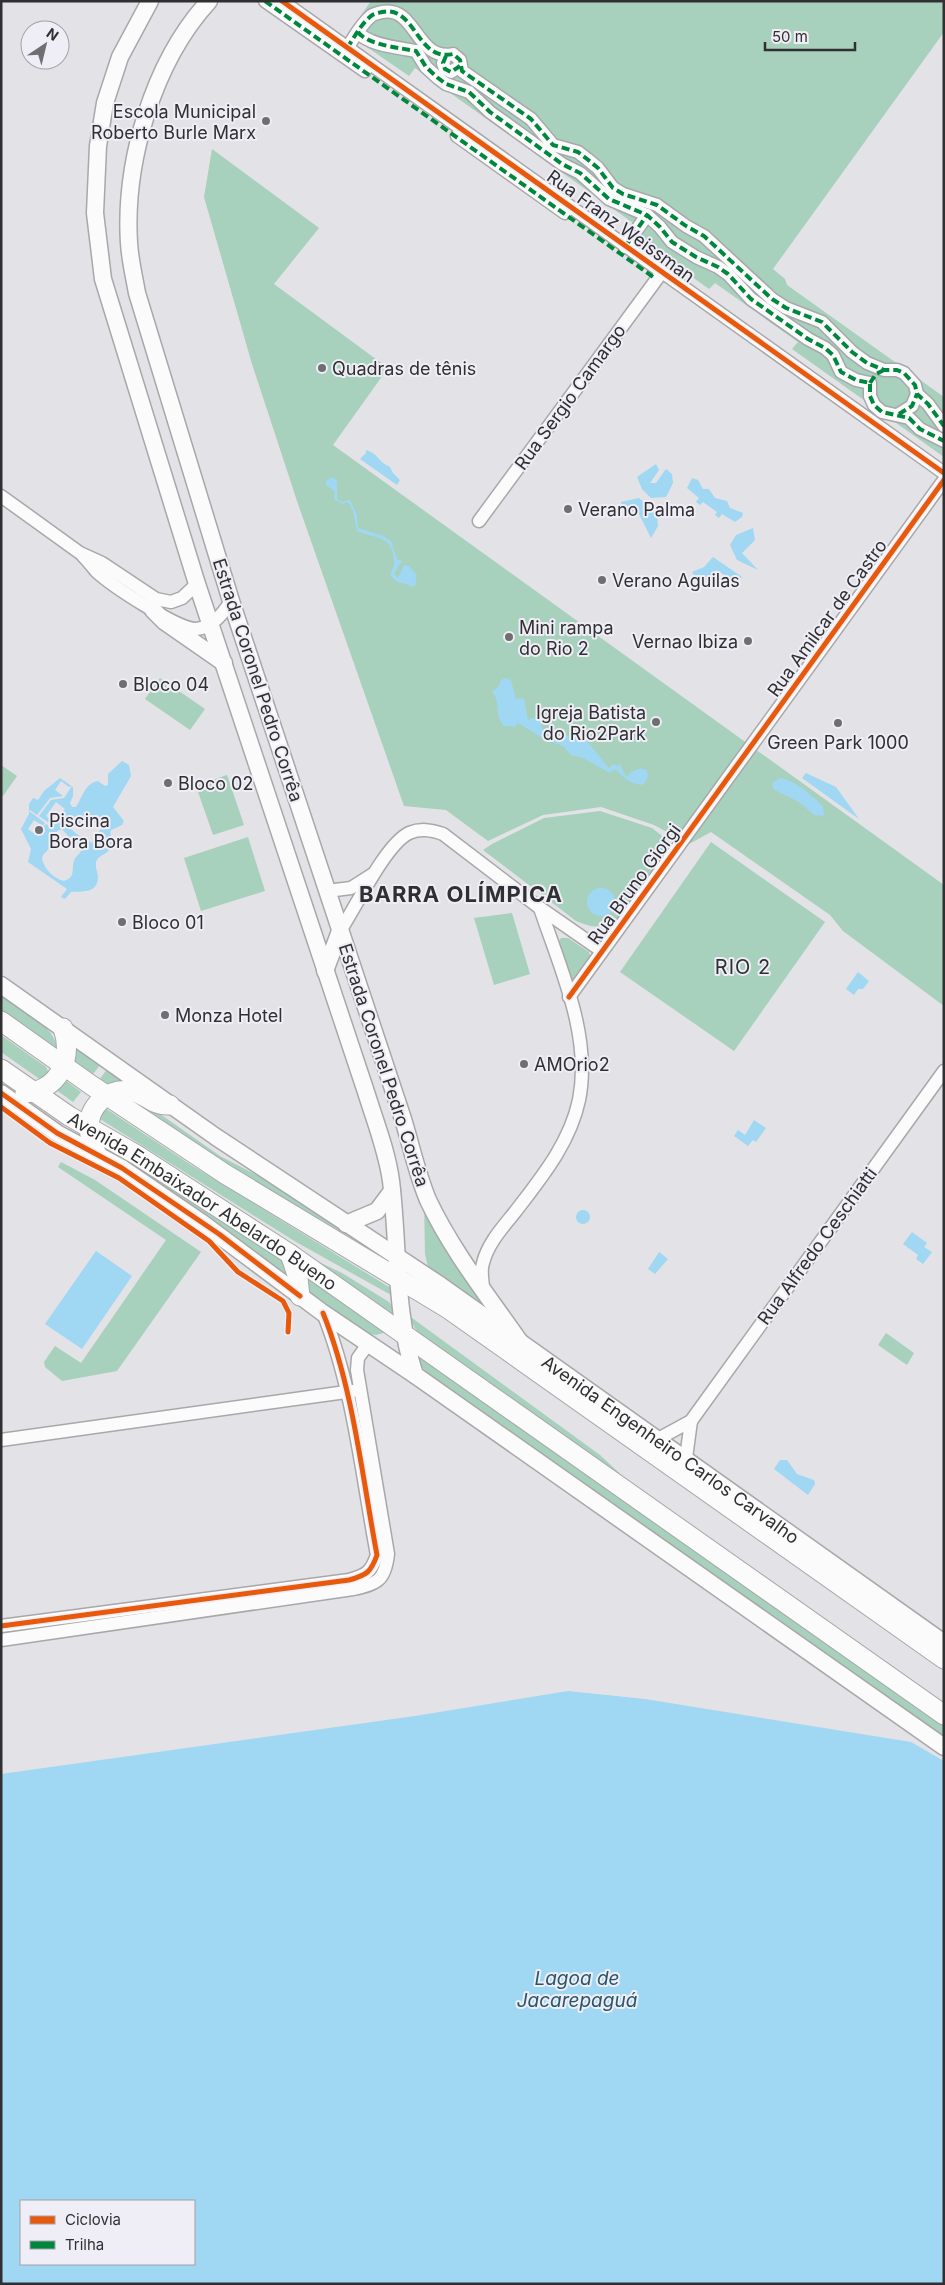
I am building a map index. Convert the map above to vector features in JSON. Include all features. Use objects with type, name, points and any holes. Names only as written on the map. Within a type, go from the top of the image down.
[{"type":"highway","name":"Avenida Embaixador Abelardo Bueno","points":[[1,1021],[64,1066],[225,1174],[398,1276]]},
{"type":"highway","points":[[1,1083],[16,1092],[33,1092],[52,1083],[64,1066],[67,1041],[63,1028]]},
{"type":"highway","name":"Avenida Embaixador Abelardo Bueno","points":[[1,1069],[89,1128],[137,1156],[290,1254],[404,1333]]},
{"type":"highway","points":[[97,1155],[89,1128],[92,1111],[108,1095],[119,1091],[129,1091],[138,1093],[158,1106],[170,1105]]},
{"type":"highway","points":[[290,1254],[298,1278],[300,1296]]},
{"type":"highway","name":"Avenida Engenheiro Carlos Carvalho","points":[[398,1276],[943,1645]]},
{"type":"highway","points":[[404,1333],[944,1715]]},
{"type":"main road","name":"Estrada Coronel Pedro Corrêa","points":[[150,1],[120,57],[112,77],[98,146],[95,213],[103,279],[210,625],[224,662],[389,1168],[404,1333],[415,1375]]},
{"type":"main road","name":"Estrada Coronel Pedro Corrêa","points":[[209,1],[183,34],[155,91],[144,123],[133,170],[129,206],[129,244],[137,292],[231,601],[428,1198],[469,1269],[520,1342]]},
{"type":"main road","points":[[153,610],[185,637],[224,662]]},
{"type":"main road","points":[[325,971],[340,931]]},
{"type":"main road","points":[[1,985],[170,1105],[397,1257]]},
{"type":"main road","name":"Avenida Embaixador Abelardo Bueno","points":[[1,1093],[57,1133],[122,1168],[201,1222],[323,1313],[415,1375]]},
{"type":"main road","points":[[346,1224],[376,1211],[392,1191]]},
{"type":"main road","name":"Avenida Engenheiro Carlos Carvalho","points":[[397,1257],[686,1458],[943,1645]]},
{"type":"main road","points":[[415,1375],[944,1747]]},
{"type":"street","points":[[265,1],[659,276]]},
{"type":"street","name":"Rua Franz Weissman","points":[[282,1],[625,247],[659,276],[944,473]]},
{"type":"street","points":[[348,48],[371,15],[388,11],[408,21],[413,32],[434,52],[446,56],[443,64],[445,69],[451,72],[460,66],[462,70],[531,119],[553,145],[578,152],[587,159],[598,168],[612,188],[623,194],[657,205],[686,226],[704,236],[727,255],[746,277],[772,299],[786,308],[822,322],[852,352],[867,363],[884,370],[897,370],[904,373],[915,385],[917,394],[912,406],[899,414]]},
{"type":"street","points":[[358,32],[364,39],[369,41],[416,52],[426,67],[446,84],[469,92],[490,112],[558,161],[580,172],[609,199],[647,215],[672,242],[728,274],[751,299],[808,339],[826,348],[833,355],[841,372],[856,380],[870,383]]},
{"type":"street","points":[[625,247],[647,215]]},
{"type":"street","name":"Rua Sergio Camargo","points":[[479,522],[659,276]]},
{"type":"street","points":[[884,370],[876,374],[870,383],[870,396],[874,405],[882,412],[899,414],[909,418],[920,428],[944,441]]},
{"type":"street","points":[[917,394],[928,404],[944,426]]},
{"type":"street","name":"Rua Amilcar de Castro","points":[[720,787],[944,480]]},
{"type":"street","points":[[1,496],[82,554],[102,563],[137,587],[165,602],[182,598],[197,584]]},
{"type":"street","points":[[82,554],[97,572],[153,610],[191,628],[210,625],[219,618],[231,601]]},
{"type":"street","name":"Rua Bruno Giorgi","points":[[569,996],[720,787]]},
{"type":"street","points":[[340,931],[395,844],[404,836],[415,831],[432,830],[443,834],[540,908],[602,950]]},
{"type":"street","points":[[327,890],[351,888],[377,871]]},
{"type":"street","points":[[483,1290],[482,1268],[489,1247],[559,1150],[572,1122],[579,1100],[581,1047],[569,996],[540,908]]},
{"type":"street","name":"Rua Alfredo Ceschiatti","points":[[658,1439],[691,1422],[944,1072]]},
{"type":"street","points":[[323,1313],[336,1347],[347,1392],[377,1555],[372,1568],[361,1576],[336,1587]]},
{"type":"street","points":[[1,1626],[148,1612],[336,1587],[370,1586],[379,1581],[386,1569],[388,1554],[357,1361],[368,1344]]},
{"type":"street","points":[[1,1440],[361,1390]]},
{"type":"street","name":"Rua Alfredo Ceschiatti","points":[[686,1458],[691,1422]]},
{"type":"street","points":[[1,1640],[148,1612]]},
{"type":"green space","points":[[371,1],[940,1],[944,4],[944,32],[773,269],[785,279],[787,285],[944,397],[944,457],[792,349],[798,342],[715,283],[709,289],[628,231],[633,223],[415,68],[409,76],[348,34]]},
{"type":"green space","points":[[212,149],[319,228],[274,284],[388,368],[333,445],[944,885],[944,1006],[843,931],[830,915],[711,832],[689,844],[654,825],[601,807],[543,815],[488,841],[446,810],[404,806],[298,504],[252,364],[204,197]]},
{"type":"green space","points":[[160,678],[205,709],[190,730],[145,699]]},
{"type":"green space","points":[[1,765],[17,776],[3,796],[1,794]]},
{"type":"green space","points":[[227,775],[244,825],[213,835],[196,786]]},
{"type":"green space","points":[[600,811],[652,828],[671,843],[617,920],[607,925],[592,926],[576,921],[483,850],[544,818]]},
{"type":"green space","points":[[248,837],[265,891],[201,911],[184,858]]},
{"type":"green space","points":[[711,842],[825,922],[734,1051],[620,972]]},
{"type":"green space","points":[[512,913],[530,974],[494,985],[474,918]]},
{"type":"green space","points":[[561,938],[568,938],[589,952],[591,959],[576,980],[569,979],[558,943]]},
{"type":"green space","points":[[1,995],[26,1011],[43,1025],[55,1041],[57,1049],[1,1012]]},
{"type":"green space","points":[[1,1035],[46,1067],[49,1073],[41,1080],[1,1052]]},
{"type":"green space","points":[[75,1047],[101,1064],[93,1074],[74,1061]]},
{"type":"green space","points":[[107,1069],[123,1082],[110,1085],[100,1079]]},
{"type":"green space","points":[[65,1080],[81,1092],[73,1102],[55,1089]]},
{"type":"green space","points":[[133,1101],[143,1102],[220,1156],[266,1180],[386,1258],[223,1163]]},
{"type":"green space","points":[[105,1108],[191,1165],[389,1287],[392,1290],[391,1295],[296,1242],[100,1119],[100,1112]]},
{"type":"green space","points":[[105,1146],[280,1257],[288,1275],[106,1149]]},
{"type":"green space","points":[[61,1162],[95,1180],[201,1252],[117,1371],[62,1381],[45,1367],[44,1362],[55,1346],[81,1363],[166,1240],[58,1167]]},
{"type":"green space","points":[[424,1199],[495,1313],[428,1267],[425,1254]]},
{"type":"green space","points":[[300,1253],[342,1273],[389,1302],[393,1308],[394,1317]]},
{"type":"green space","points":[[303,1271],[391,1331],[376,1335],[368,1334],[308,1292]]},
{"type":"green space","points":[[408,1315],[600,1455],[630,1483],[417,1332]]},
{"type":"green space","points":[[886,1333],[914,1353],[907,1365],[878,1345]]},
{"type":"green space","points":[[419,1352],[944,1723],[944,1741],[428,1375],[419,1362]]},
{"type":"water","points":[[366,450],[390,467],[400,480],[397,485],[360,459],[366,453]]},
{"type":"water","points":[[656,464],[659,470],[650,483],[656,483],[666,469],[672,474],[673,483],[666,497],[651,498],[642,489],[637,477]]},
{"type":"water","points":[[334,478],[337,481],[337,499],[342,502],[350,500],[357,515],[358,528],[383,536],[391,541],[397,559],[402,561],[394,574],[398,578],[404,565],[409,566],[417,575],[415,586],[412,587],[399,583],[390,576],[394,563],[390,546],[382,539],[357,531],[353,511],[348,502],[342,504],[334,499],[335,492],[326,485],[326,481]]},
{"type":"water","points":[[692,478],[698,480],[703,489],[709,489],[715,498],[727,501],[730,508],[743,513],[742,517],[735,522],[722,514],[719,518],[715,515],[717,512],[703,502],[700,505],[696,502],[699,498],[687,488]]},
{"type":"water","points":[[639,498],[657,515],[658,526],[651,538],[638,512],[623,510],[621,502]]},
{"type":"water","points":[[753,528],[755,540],[742,553],[758,570],[737,560],[730,545],[736,535]]},
{"type":"water","points":[[713,557],[742,577],[736,582],[716,570],[710,579],[697,580],[692,572],[704,567]]},
{"type":"water","points":[[505,678],[511,680],[516,699],[524,698],[528,720],[538,716],[546,737],[582,735],[609,768],[614,764],[617,766],[620,764],[626,777],[638,769],[646,770],[648,777],[646,781],[642,785],[633,783],[615,769],[610,773],[583,758],[571,755],[563,746],[544,739],[518,723],[515,727],[504,726],[499,718],[495,696],[492,692],[499,686],[501,680]]},
{"type":"water","name":"Piscina Bora Bora","points":[[122,761],[129,765],[131,776],[113,807],[124,821],[122,825],[111,830],[111,847],[96,862],[98,878],[95,887],[88,891],[71,892],[65,899],[61,897],[67,889],[28,862],[31,849],[21,829],[29,814],[29,804],[33,798],[38,800],[44,791],[60,778],[73,787],[73,796],[70,803],[72,807],[76,807],[84,791],[94,782],[98,781],[105,786],[108,785],[108,774]],"holes":[[[72,818],[83,827],[87,827],[92,822],[98,823],[101,829],[92,843],[70,828],[67,821]],[[62,829],[69,837],[78,841],[82,848],[75,859],[72,876],[64,881],[50,873],[42,859],[43,855],[54,843],[57,831]]]},
{"type":"water","points":[[806,773],[836,787],[859,819],[802,778]]},
{"type":"water","points":[[781,778],[798,785],[813,797],[823,806],[824,816],[814,815],[799,802],[773,789],[772,783]]},
{"type":"water","points":[[601,888],[611,892],[615,902],[611,912],[601,916],[591,912],[587,902],[591,892]]},
{"type":"water","points":[[858,972],[869,981],[863,989],[858,989],[854,995],[846,989]]},
{"type":"water","points":[[754,1120],[766,1128],[756,1142],[753,1140],[748,1146],[734,1136],[738,1130],[745,1135]]},
{"type":"water","points":[[580,1210],[586,1210],[590,1217],[586,1224],[580,1224],[576,1220],[576,1214]]},
{"type":"water","points":[[912,1232],[927,1243],[924,1247],[932,1252],[923,1264],[916,1259],[918,1255],[903,1244]]},
{"type":"water","points":[[96,1251],[132,1276],[82,1349],[45,1324]]},
{"type":"water","points":[[659,1252],[668,1259],[655,1274],[648,1269]]},
{"type":"water","points":[[780,1460],[787,1460],[797,1474],[814,1480],[815,1484],[808,1495],[774,1469]]},
{"type":"water","name":"Lagoa de Jacarepaguá","points":[[568,1691],[645,1699],[911,1742],[944,1761],[944,2284],[1,2284],[1,1774],[415,1716]]},
{"type":"pier","points":[[61,781],[69,787],[72,786],[64,798],[51,800],[39,816],[52,825],[54,822],[46,816],[56,802],[65,809],[52,828],[46,824],[36,835],[28,829],[34,820],[43,826],[45,823],[29,811],[37,815],[50,798],[63,796],[55,790]]},
{"type":"marked path","points":[[265,1],[656,279]]},
{"type":"marked path","points":[[347,48],[367,19],[372,15],[382,12],[393,12],[402,17],[431,50],[441,54],[453,54],[460,60],[462,71],[531,119],[553,145],[578,152],[598,168],[613,188],[623,194],[657,205],[686,226],[704,236],[772,299],[786,308],[822,322],[852,352],[867,363],[884,370],[897,370],[904,373],[915,385],[917,394],[928,404],[944,426]]},
{"type":"marked path","points":[[358,32],[376,43],[416,51],[426,67],[446,84],[469,92],[490,112],[562,164],[580,173],[609,199],[647,215],[672,242],[696,257],[718,267],[728,274],[751,299],[808,339],[825,348],[833,355],[841,372],[856,380],[870,383],[870,396],[874,405],[882,412],[909,418],[920,429],[944,441]]},
{"type":"marked path","points":[[446,56],[443,63],[445,69],[451,72],[460,66]]},
{"type":"marked path","points":[[625,247],[647,215]]},
{"type":"marked path","points":[[870,383],[876,374],[884,370]]},
{"type":"marked path","points":[[899,414],[912,406],[917,394]]},
{"type":"cycle path","points":[[282,1],[944,473]]},
{"type":"cycle path","points":[[569,997],[944,480]]},
{"type":"cycle path","points":[[1,1093],[57,1133],[122,1168],[219,1234],[300,1296]]},
{"type":"cycle path","points":[[1,1107],[50,1143],[119,1178],[209,1241],[238,1272],[283,1301],[289,1313],[288,1332]]},
{"type":"cycle path","points":[[1,1626],[349,1580],[368,1572],[377,1555],[349,1401],[342,1371],[323,1313]]},
{"type":"place","name":"Escola Municipal Roberto Burle Marx","points":[[266,121]]},
{"type":"place","name":"Quadras de tênis","points":[[322,368]]},
{"type":"place","name":"Verano Palma","points":[[568,509]]},
{"type":"place","name":"Verano Aguilas","points":[[602,580]]},
{"type":"place","name":"Mini rampa do Rio 2","points":[[509,637]]},
{"type":"place","name":"Vernao Ibiza","points":[[748,641]]},
{"type":"place","name":"Bloco 04","points":[[123,684]]},
{"type":"place","name":"Igreja Batista do Rio2Park","points":[[656,722]]},
{"type":"place","name":"Green Park 1000","points":[[838,723]]},
{"type":"place","name":"Bloco 02","points":[[168,783]]},
{"type":"place","name":"Piscina Bora Bora","points":[[39,830]]},
{"type":"place","name":"Bloco 01","points":[[122,922]]},
{"type":"place","name":"Monza Hotel","points":[[165,1015]]},
{"type":"place","name":"AMOrio2","points":[[524,1064]]},
{"type":"district","name":"BARRA OLÍMPICA","points":[[461,894]]},
{"type":"district","name":"RIO 2","points":[[743,967]]}]
